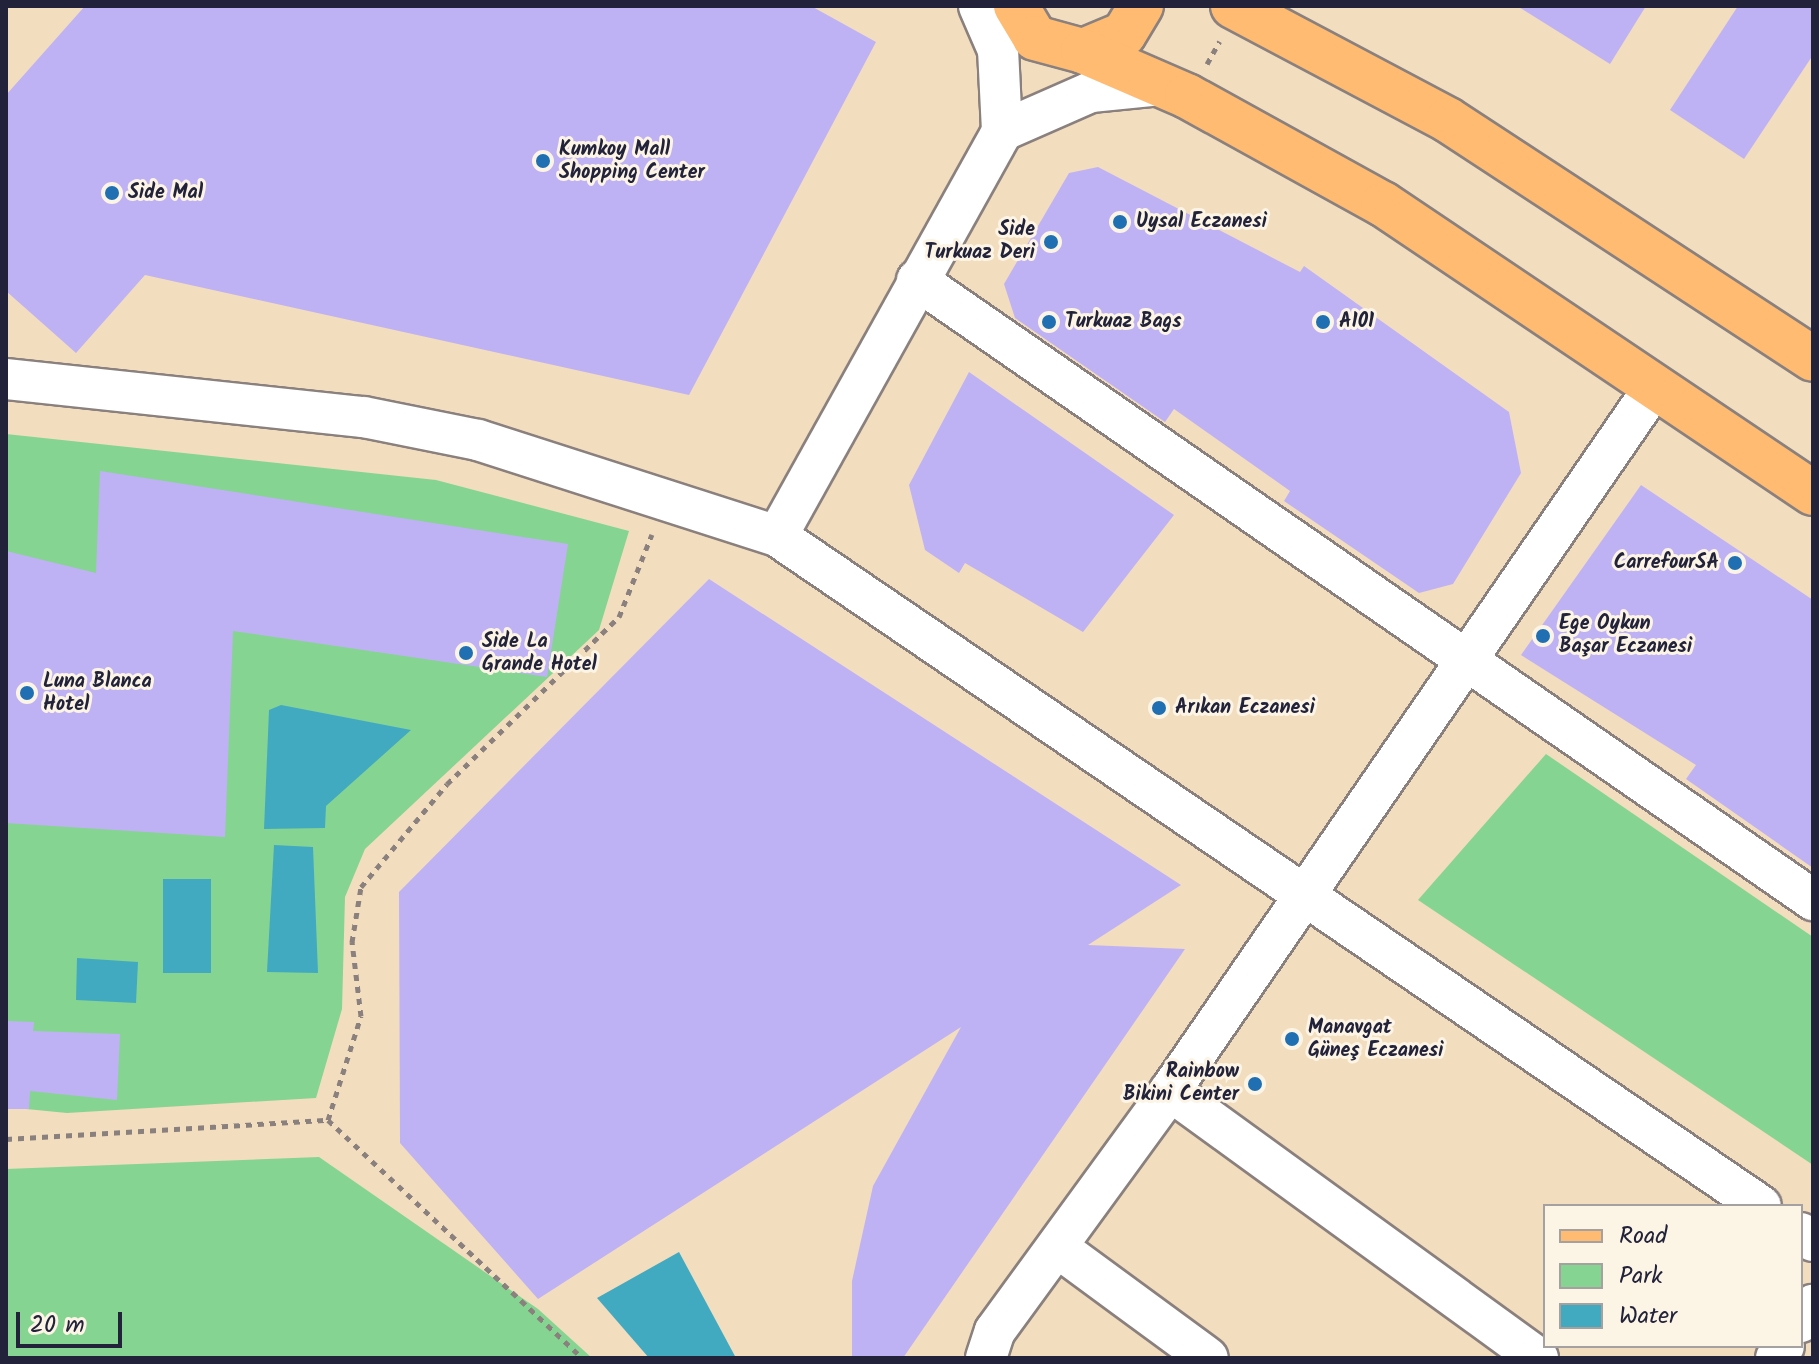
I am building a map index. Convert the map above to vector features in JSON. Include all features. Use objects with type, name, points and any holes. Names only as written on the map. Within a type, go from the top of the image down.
[{"type":"main road","points":[[1083,51],[1124,34],[1141,6]]},
{"type":"main road","points":[[1236,8],[1448,120],[1813,359]]},
{"type":"main road","points":[[1012,10],[1035,38],[1083,51],[1174,91],[1383,204],[1813,493]]},
{"type":"street","points":[[777,536],[1002,131],[998,50],[979,6]]},
{"type":"street","points":[[1002,131],[1091,92],[1174,91]]},
{"type":"street","points":[[917,280],[1813,900]]},
{"type":"street","points":[[6,379],[364,417],[478,440],[667,497],[777,536],[1758,1204]]},
{"type":"street","points":[[986,1358],[995,1331],[1061,1250],[1655,386]]},
{"type":"street","points":[[1170,1091],[1538,1358]]},
{"type":"street","points":[[1061,1250],[1208,1358]]},
{"type":"path","points":[[1174,91],[1236,8]]},
{"type":"path","points":[[328,1120],[361,1016],[352,942],[361,887],[447,784],[619,617],[667,497]]},
{"type":"path","points":[[6,1139],[328,1120],[582,1358]]},
{"type":"green space","points":[[6,434],[436,480],[629,531],[599,630],[365,849],[345,897],[342,1009],[316,1098],[67,1113],[6,1107]]},
{"type":"green space","points":[[1546,754],[1813,937],[1813,1165],[1418,900]]},
{"type":"green space","points":[[319,1157],[538,1309],[592,1358],[6,1358],[6,1169]]},
{"type":"water","points":[[281,705],[411,730],[326,806],[325,828],[264,829],[269,710]]},
{"type":"water","points":[[274,845],[313,847],[318,973],[267,972]]},
{"type":"water","points":[[163,879],[211,879],[211,973],[163,973]]},
{"type":"water","points":[[77,958],[138,962],[136,1003],[76,1000]]},
{"type":"water","points":[[679,1252],[736,1358],[649,1358],[597,1298]]},
{"type":"building","name":"Kumkoy Mall Shopping Center","points":[[85,6],[811,6],[876,42],[689,395],[145,275],[76,353],[6,291],[6,95]]},
{"type":"building","points":[[1517,6],[1646,6],[1610,64]]},
{"type":"building","points":[[1738,6],[1813,6],[1813,55],[1744,159],[1670,110]]},
{"type":"building","points":[[1098,167],[1300,272],[1304,266],[1509,412],[1521,473],[1453,584],[1419,593],[1284,501],[1290,491],[1174,409],[1165,422],[1015,318],[1004,284],[1069,173]]},
{"type":"building","points":[[969,372],[1174,515],[1083,632],[965,563],[959,573],[925,550],[909,485]]},
{"type":"building","name":"Side La Grande Hotel","points":[[100,471],[568,544],[547,677],[233,631],[225,837],[6,823],[6,551],[96,573]]},
{"type":"building","points":[[1641,485],[1813,600],[1813,868],[1686,779],[1696,765],[1521,655]]},
{"type":"building","points":[[709,579],[1181,885],[1088,945],[1185,949],[903,1358],[852,1358],[852,1281],[873,1186],[961,1027],[538,1299],[400,1143],[399,892]]},
{"type":"building","points":[[6,1021],[34,1022],[33,1031],[120,1034],[117,1100],[30,1091],[29,1109],[6,1109]]},
{"type":"place","name":"Kumkoy Mall Shopping Center","points":[[543,161]]},
{"type":"place","name":"Side Mal","points":[[112,193]]},
{"type":"place","name":"Uysal Eczanesi","points":[[1120,222]]},
{"type":"place","name":"Side Turkuaz Deri","points":[[1051,242]]},
{"type":"place","name":"Turkuaz Bags","points":[[1049,322]]},
{"type":"place","name":"A101","points":[[1323,322]]},
{"type":"place","name":"CarrefourSA","points":[[1735,563]]},
{"type":"place","name":"Ege Oykun Başar Eczanesi","points":[[1543,636]]},
{"type":"place","name":"Side La Grande Hotel","points":[[466,653]]},
{"type":"place","name":"Luna Blanca Hotel","points":[[27,693]]},
{"type":"place","name":"Arıkan Eczanesi","points":[[1159,708]]},
{"type":"place","name":"Manavgat Güneş Eczanesi","points":[[1292,1039]]},
{"type":"place","name":"Rainbow Bikini Center","points":[[1255,1084]]}]
